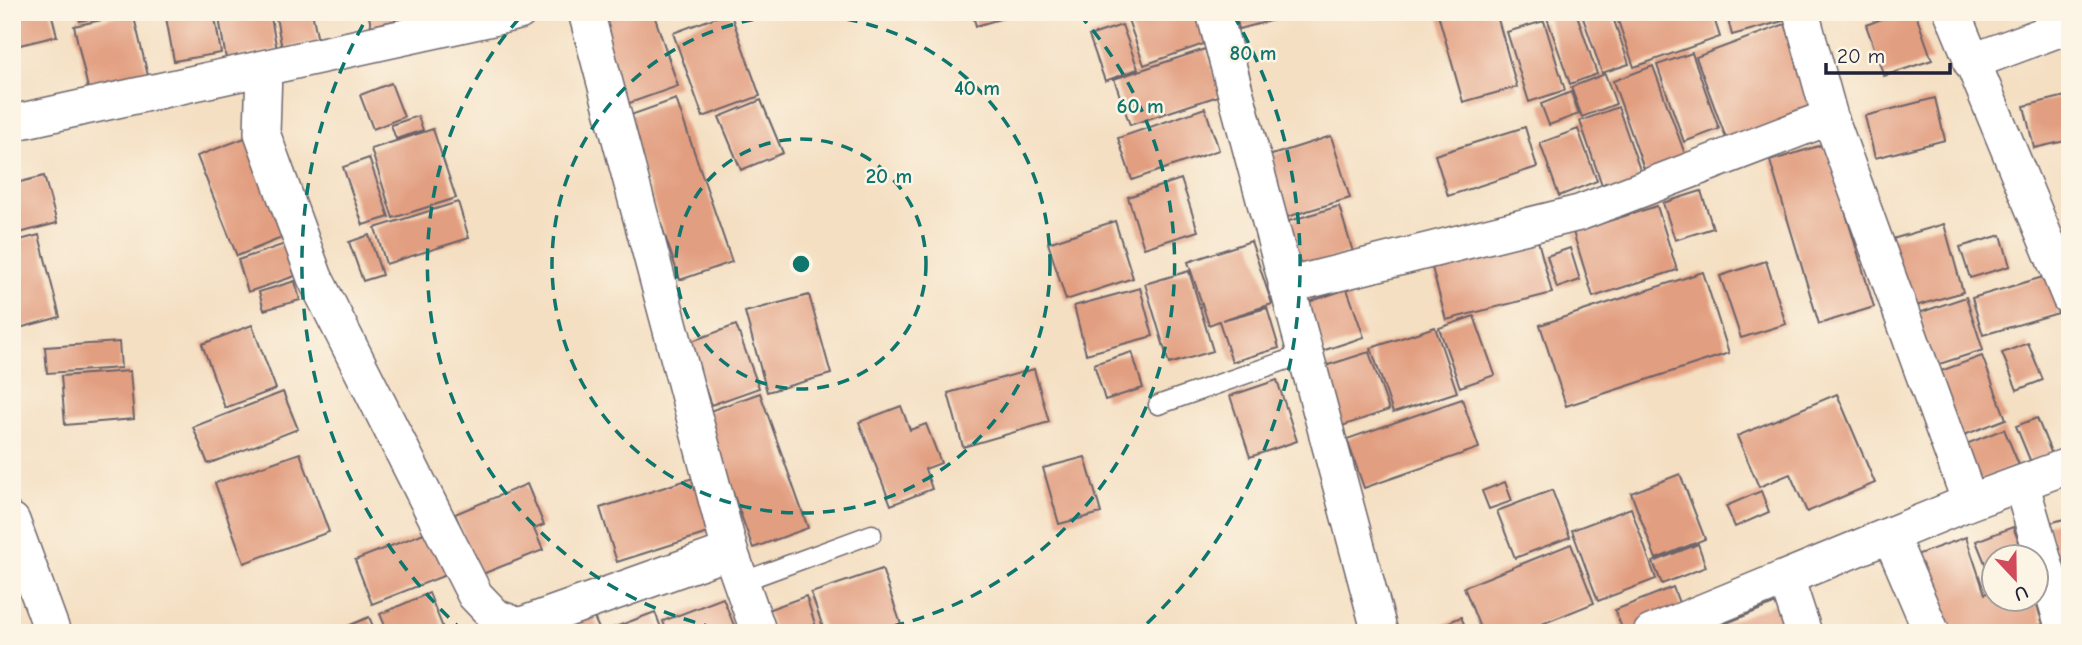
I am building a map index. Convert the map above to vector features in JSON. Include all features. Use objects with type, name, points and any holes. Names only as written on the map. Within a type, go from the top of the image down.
[{"type":"street","points":[[12,123],[519,12]]},
{"type":"street","points":[[586,12],[735,567],[759,633]]},
{"type":"street","points":[[1214,12],[1380,633]]},
{"type":"street","points":[[1801,12],[1830,117],[1970,502]]},
{"type":"street","points":[[1952,12],[2070,298]]},
{"type":"street","points":[[1971,62],[2070,25]]},
{"type":"street","points":[[264,69],[262,133],[315,278],[475,595],[496,617],[519,626],[735,567]]},
{"type":"street","points":[[1286,286],[1579,212],[1830,117]]},
{"type":"street","points":[[1651,633],[1890,534],[2070,465]]},
{"type":"street","points":[[2021,483],[2065,633]]},
{"type":"street","points":[[12,521],[53,633]]},
{"type":"street","points":[[1890,534],[1932,633]]},
{"type":"street","points":[[1786,578],[1804,633]]},
{"type":"lane","points":[[1158,405],[1304,354]]},
{"type":"lane","points":[[735,567],[872,534]]},
{"type":"building","points":[[12,12],[51,12],[57,36],[12,47]]},
{"type":"building","points":[[78,12],[114,12],[114,13],[80,21]]},
{"type":"building","points":[[165,12],[214,12],[221,53],[174,61]]},
{"type":"building","points":[[218,12],[270,12],[277,50],[226,59]]},
{"type":"building","points":[[275,12],[312,12],[318,41],[282,49]]},
{"type":"building","points":[[368,12],[428,12],[428,13],[371,26]]},
{"type":"building","points":[[606,12],[653,12],[678,86],[624,105],[594,16]]},
{"type":"building","points":[[730,12],[760,96],[703,117],[673,33]]},
{"type":"building","points":[[972,12],[1020,12],[1020,13],[976,26]]},
{"type":"building","points":[[1209,12],[1218,39],[1144,65],[1126,14]]},
{"type":"building","points":[[1235,12],[1292,12],[1293,15],[1239,29]]},
{"type":"building","points":[[1496,12],[1517,87],[1463,102],[1438,14]]},
{"type":"building","points":[[1545,12],[1576,12],[1597,74],[1570,84]]},
{"type":"building","points":[[1581,12],[1611,12],[1629,64],[1602,73]]},
{"type":"building","points":[[1615,12],[1712,12],[1720,37],[1634,67]]},
{"type":"building","points":[[1726,12],[1780,12],[1783,21],[1732,35]]},
{"type":"building","points":[[1900,12],[1915,12],[1932,60],[1884,76],[1866,25]]},
{"type":"building","points":[[133,13],[149,80],[89,93],[74,26]]},
{"type":"building","points":[[1544,21],[1565,90],[1529,102],[1507,32]]},
{"type":"building","points":[[1785,24],[1819,115],[1730,149],[1696,57]]},
{"type":"building","points":[[1122,25],[1138,69],[1105,81],[1089,36]]},
{"type":"building","points":[[1205,49],[1221,95],[1130,125],[1114,79]]},
{"type":"building","points":[[1692,53],[1719,129],[1684,142],[1657,65]]},
{"type":"building","points":[[1653,66],[1690,168],[1649,183],[1613,81]]},
{"type":"building","points":[[1605,74],[1616,104],[1582,117],[1571,87]]},
{"type":"building","points":[[391,83],[404,117],[373,129],[360,95]]},
{"type":"building","points":[[1571,92],[1579,114],[1549,125],[1541,104]]},
{"type":"building","points":[[2070,95],[2070,140],[2034,148],[2024,106]]},
{"type":"building","points":[[1935,98],[1945,140],[1875,158],[1865,116]]},
{"type":"building","points":[[676,99],[732,262],[680,280],[625,117]]},
{"type":"building","points":[[761,100],[783,153],[741,170],[719,117]]},
{"type":"building","points":[[1618,107],[1640,170],[1636,172],[1642,188],[1610,199],[1605,183],[1602,185],[1580,121]]},
{"type":"building","points":[[1205,108],[1219,150],[1132,180],[1118,138]]},
{"type":"building","points":[[418,116],[423,130],[396,139],[391,125]]},
{"type":"building","points":[[1525,127],[1537,167],[1448,196],[1435,155]]},
{"type":"building","points":[[433,129],[456,198],[393,218],[371,149]]},
{"type":"building","points":[[1578,129],[1597,181],[1559,196],[1540,143]]},
{"type":"building","points":[[250,136],[289,235],[237,256],[197,156]]},
{"type":"building","points":[[1331,136],[1350,198],[1287,217],[1269,156]]},
{"type":"building","points":[[1825,144],[1874,307],[1819,324],[1770,161]]},
{"type":"building","points":[[369,158],[389,217],[363,225],[343,167]]},
{"type":"building","points":[[44,176],[57,223],[12,235],[12,184]]},
{"type":"building","points":[[1181,179],[1198,231],[1144,248],[1128,197]]},
{"type":"building","points":[[1701,191],[1713,228],[1675,240],[1663,203]]},
{"type":"building","points":[[458,202],[469,238],[386,264],[375,228]]},
{"type":"building","points":[[1339,206],[1353,252],[1300,268],[1286,222]]},
{"type":"building","points":[[1657,206],[1677,270],[1593,297],[1573,232]]},
{"type":"building","points":[[1115,221],[1133,278],[1066,300],[1048,243]]},
{"type":"building","points":[[1944,224],[1963,292],[1909,308],[1889,240]]},
{"type":"building","points":[[39,235],[60,317],[12,330],[12,242]]},
{"type":"building","points":[[369,235],[382,275],[363,281],[349,242]]},
{"type":"building","points":[[2001,235],[2010,266],[1970,278],[1960,247]]},
{"type":"building","points":[[1537,237],[1552,293],[1446,320],[1431,264]]},
{"type":"building","points":[[1251,241],[1272,304],[1222,320],[1267,308],[1279,348],[1232,362],[1219,321],[1209,325],[1188,262]]},
{"type":"building","points":[[285,244],[295,276],[248,292],[238,260]]},
{"type":"building","points":[[1570,248],[1580,280],[1557,288],[1547,256]]},
{"type":"building","points":[[1766,261],[1786,324],[1741,338],[1720,276]]},
{"type":"building","points":[[1189,271],[1213,351],[1169,364],[1145,284]]},
{"type":"building","points":[[1703,272],[1729,353],[1566,406],[1540,325]]},
{"type":"building","points":[[2053,274],[2065,311],[1983,335],[1972,298]]},
{"type":"building","points":[[295,281],[300,300],[264,310],[259,292]]},
{"type":"building","points":[[1140,288],[1153,336],[1086,354],[1074,306]]},
{"type":"building","points":[[1347,289],[1364,337],[1313,354],[1297,306]]},
{"type":"building","points":[[809,295],[831,374],[767,392],[745,312]]},
{"type":"building","points":[[1966,297],[1983,350],[1930,367],[1913,315]]},
{"type":"building","points":[[1474,316],[1495,375],[1460,387],[1439,328]]},
{"type":"building","points":[[252,325],[276,389],[225,408],[202,344]]},
{"type":"building","points":[[736,325],[759,388],[711,405],[689,342]]},
{"type":"building","points":[[1435,327],[1457,392],[1393,413],[1371,348]]},
{"type":"building","points":[[119,342],[121,368],[47,373],[45,347]]},
{"type":"building","points":[[2028,343],[2043,380],[2017,390],[2002,353]]},
{"type":"building","points":[[1132,352],[1143,388],[1105,400],[1094,364]]},
{"type":"building","points":[[1369,352],[1389,410],[1342,426],[1322,367]]},
{"type":"building","points":[[1982,356],[2006,419],[1959,437],[1935,373]]},
{"type":"building","points":[[1034,369],[1049,422],[963,447],[948,393]]},
{"type":"building","points":[[130,371],[134,419],[65,425],[61,376]]},
{"type":"building","points":[[1277,380],[1297,441],[1250,457],[1230,396]]},
{"type":"building","points":[[283,392],[298,429],[208,464],[193,427]]},
{"type":"building","points":[[760,393],[808,528],[753,548],[704,413]]},
{"type":"building","points":[[1837,394],[1875,483],[1807,512],[1790,474],[1759,487],[1737,436]]},
{"type":"building","points":[[1462,399],[1479,448],[1364,488],[1347,439]]},
{"type":"building","points":[[901,406],[910,430],[926,424],[941,463],[925,469],[932,489],[891,505],[859,422]]},
{"type":"building","points":[[2037,418],[2053,457],[2032,465],[2016,426]]},
{"type":"building","points":[[2004,429],[2019,465],[1976,482],[1961,446]]},
{"type":"building","points":[[300,453],[329,532],[244,563],[215,483]]},
{"type":"building","points":[[1085,457],[1101,513],[1059,524],[1043,468]]},
{"type":"building","points":[[1680,474],[1705,539],[1656,559],[1631,493]]},
{"type":"building","points":[[696,477],[714,531],[617,562],[600,508]]},
{"type":"building","points":[[1505,482],[1512,501],[1489,509],[1482,491]]},
{"type":"building","points":[[527,484],[544,525],[534,529],[543,550],[480,575],[455,514]]},
{"type":"building","points":[[1552,490],[1570,537],[1515,558],[1497,511]]},
{"type":"building","points":[[1761,491],[1769,512],[1735,527],[1726,506]]},
{"type":"building","points":[[1631,508],[1656,579],[1598,601],[1572,530]]},
{"type":"building","points":[[2070,517],[2070,594],[2047,524]]},
{"type":"building","points":[[2013,527],[2020,544],[1980,544],[1980,551],[1976,541]]},
{"type":"building","points":[[434,529],[451,573],[372,604],[355,560]]},
{"type":"building","points":[[1966,537],[1980,579],[1980,614],[2040,614],[2043,624],[2019,633],[1943,633],[1916,555]]},
{"type":"building","points":[[1571,544],[1594,603],[1520,633],[1482,633],[1464,587]]},
{"type":"building","points":[[1698,544],[1706,567],[1662,584],[1653,562]]},
{"type":"building","points":[[882,569],[904,633],[825,633],[811,593]]},
{"type":"building","points":[[1673,587],[1682,611],[1624,633],[1615,610]]},
{"type":"building","points":[[429,593],[445,633],[388,633],[380,614]]},
{"type":"building","points":[[806,596],[818,633],[774,633],[767,610]]},
{"type":"building","points":[[723,598],[737,633],[667,633],[663,621]]},
{"type":"building","points":[[1781,601],[1794,633],[1702,633]]},
{"type":"building","points":[[655,612],[663,633],[614,633],[613,628]]},
{"type":"building","points":[[12,613],[17,629],[12,630]]},
{"type":"building","points":[[592,613],[601,633],[545,633]]},
{"type":"building","points":[[369,617],[376,633],[331,633]]},
{"type":"building","points":[[1461,617],[1468,633],[1423,633]]},
{"type":"building","points":[[2051,624],[2054,633],[2027,633]]}]
